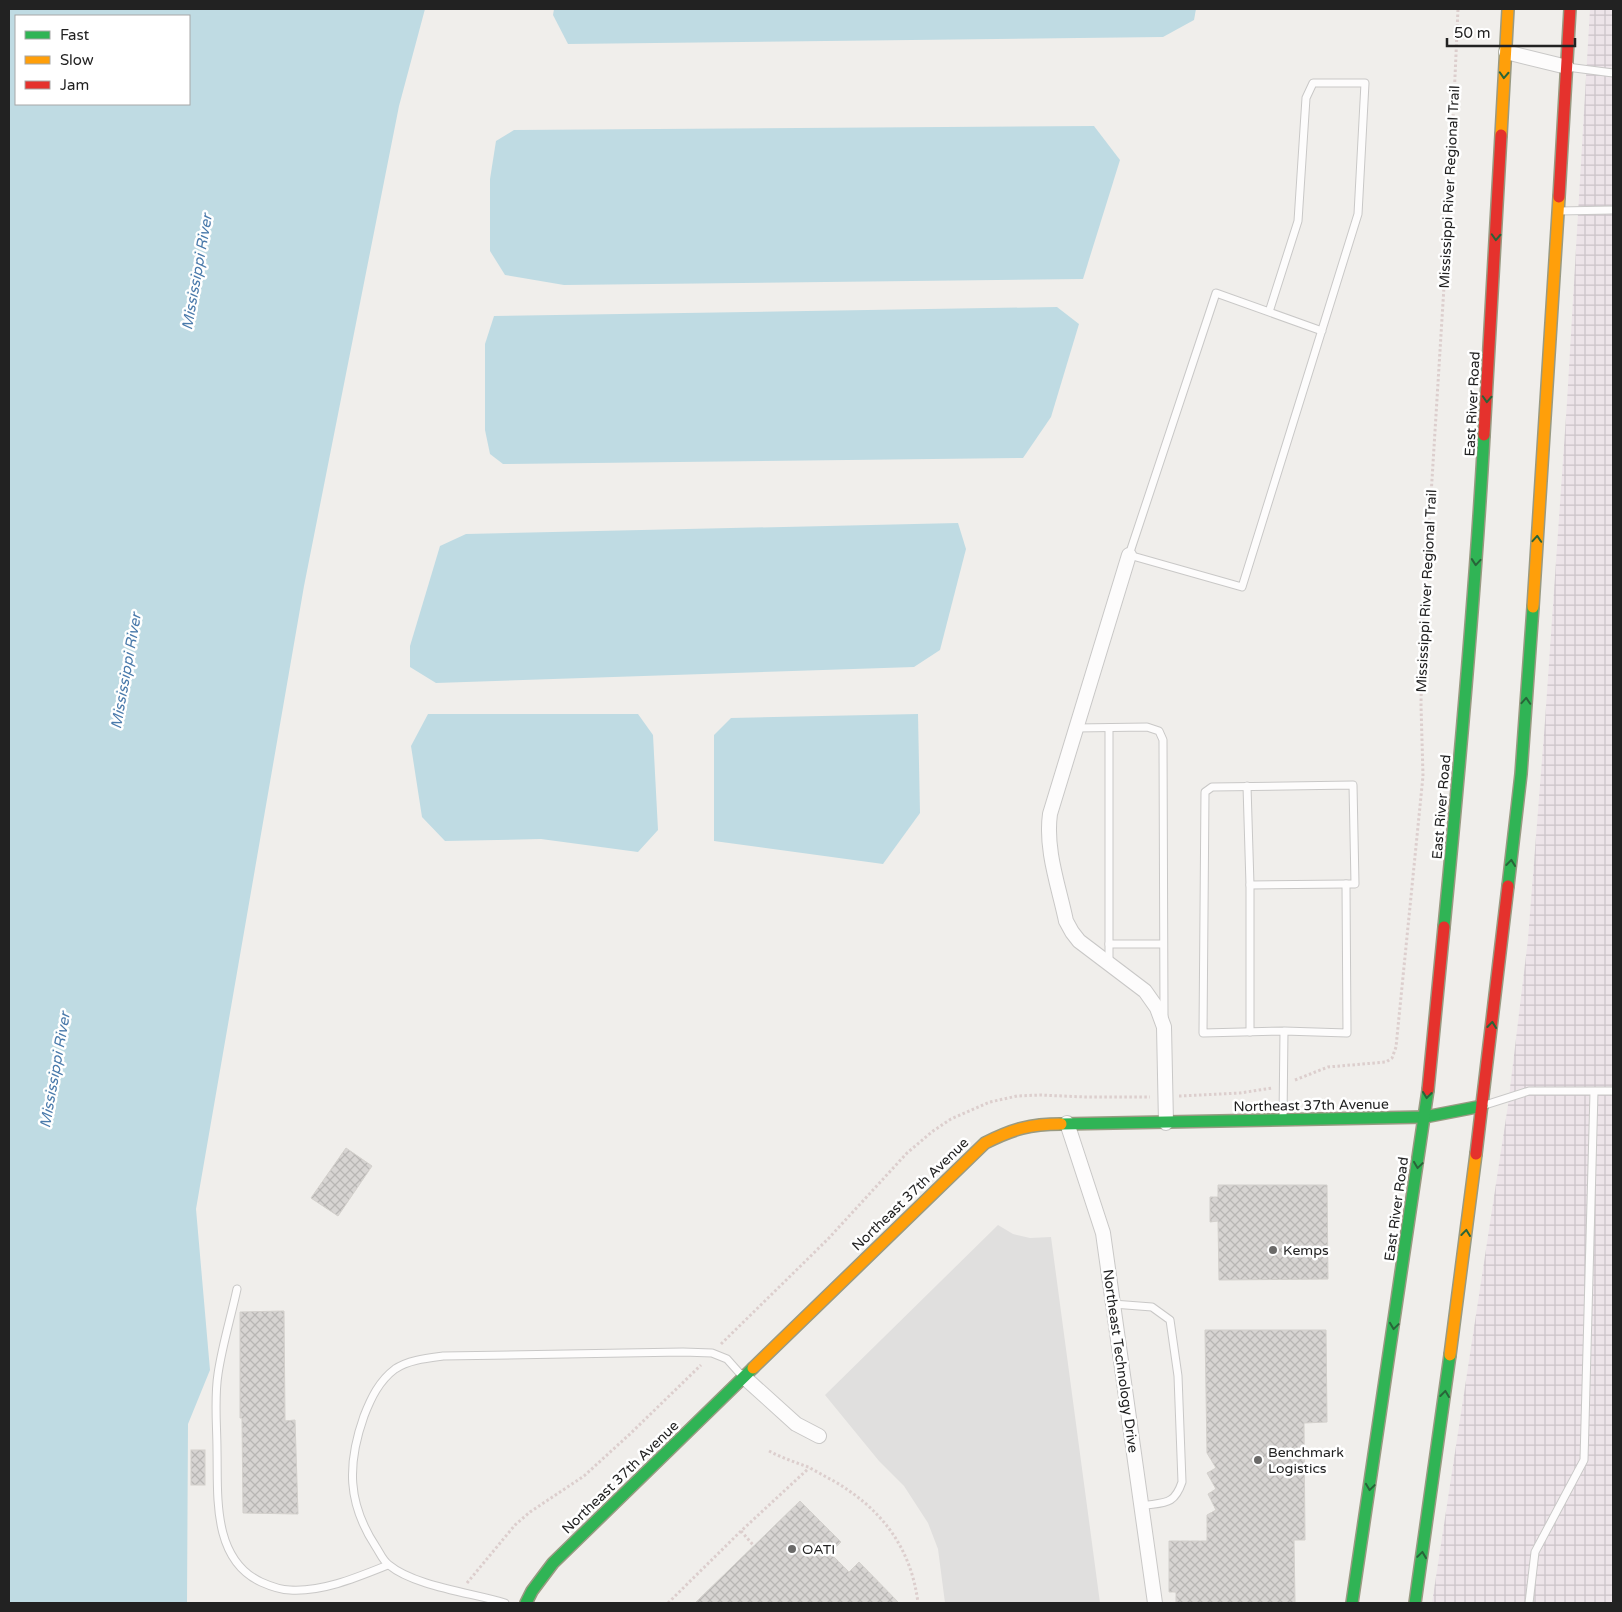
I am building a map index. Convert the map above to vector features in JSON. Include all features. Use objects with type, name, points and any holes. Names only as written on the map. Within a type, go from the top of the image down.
[{"type":"street","name":"East River Road","points":[[1352,1603],[1425,1117],[1459,773],[1480,512],[1508,9]]},
{"type":"street","points":[[1415,1603],[1487,1073],[1521,774],[1544,451],[1570,9]]},
{"type":"street","points":[[1506,52],[1567,67]]},
{"type":"street","points":[[1129,555],[1050,814],[1048,828],[1066,921],[1072,932],[1079,941],[1144,991],[1157,1008],[1164,1027],[1166,1123]]},
{"type":"street","name":"Northeast 37th Avenue","points":[[526,1603],[532,1591],[553,1563],[962,1163],[985,1143],[1008,1131],[1038,1124],[1067,1123],[1166,1123],[1425,1117],[1482,1106]]},
{"type":"street","name":"Northeast Technology Drive","points":[[1067,1123],[1103,1233],[1155,1603]]},
{"type":"street","points":[[744,1377],[796,1424],[819,1436]]},
{"type":"lane","points":[[1567,67],[1613,73]]},
{"type":"lane","points":[[1269,312],[1298,221],[1306,98],[1313,83],[1365,83],[1358,214],[1322,331],[1242,587],[1129,555],[1216,293],[1269,312],[1322,331]]},
{"type":"lane","points":[[1558,211],[1613,210]]},
{"type":"lane","points":[[1076,728],[1147,728],[1159,731],[1164,740],[1164,1027]]},
{"type":"lane","points":[[1109,728],[1109,964]]},
{"type":"lane","points":[[1250,885],[1346,884],[1355,884],[1353,785],[1212,787],[1205,792],[1203,1033],[1284,1031],[1347,1033],[1346,884]]},
{"type":"lane","points":[[1247,786],[1250,885],[1250,1032]]},
{"type":"lane","points":[[1109,944],[1164,944]]},
{"type":"lane","points":[[1283,1121],[1284,1031]]},
{"type":"lane","points":[[1482,1106],[1529,1091],[1613,1091]]},
{"type":"lane","points":[[1529,1603],[1535,1552],[1584,1460],[1594,1092]]},
{"type":"lane","points":[[237,1289],[218,1376],[218,1496],[220,1522],[227,1547],[237,1565],[251,1577],[270,1586],[289,1590],[323,1587],[388,1565]]},
{"type":"lane","points":[[1113,1304],[1152,1307],[1170,1320],[1178,1376],[1182,1482],[1178,1494],[1170,1501],[1141,1506]]},
{"type":"lane","points":[[504,1603],[406,1576],[388,1565],[362,1524],[355,1501],[352,1460],[356,1439],[374,1393],[383,1380],[397,1368],[418,1360],[443,1356],[683,1352],[712,1353],[728,1359],[744,1377]]},
{"type":"path","name":"Mississippi River Regional Trail","points":[[1283,1085],[1328,1067],[1386,1062],[1392,1058],[1396,1047],[1423,776],[1422,648],[1450,190],[1458,9]]},
{"type":"path","points":[[770,1452],[785,1460],[809,1468],[859,1496],[885,1523],[900,1546],[914,1579],[918,1603]]},
{"type":"path","points":[[668,1603],[741,1531],[809,1468]]},
{"type":"path","points":[[741,1531],[754,1546]]},
{"type":"shaded area","points":[[1590,9],[1613,9],[1613,1603],[1432,1603],[1508,1105],[1528,939],[1567,402]]},
{"type":"shaded area","points":[[998,1225],[1013,1234],[1030,1238],[1051,1237],[1100,1603],[945,1603],[938,1549],[928,1523],[904,1486],[879,1461],[825,1395]]},
{"type":"water","name":"Mississippi River","points":[[9,9],[425,9],[399,106],[304,586],[196,1209],[210,1370],[188,1424],[187,1603],[9,1603]]},
{"type":"water","points":[[554,9],[1196,9],[1194,20],[1163,37],[568,44],[553,15]]},
{"type":"water","points":[[1094,126],[1120,160],[1083,279],[564,285],[505,275],[490,251],[490,179],[496,141],[514,130]]},
{"type":"water","points":[[1057,307],[1079,324],[1051,417],[1023,458],[503,464],[490,454],[485,430],[485,344],[494,316]]},
{"type":"water","points":[[958,523],[966,549],[940,650],[914,667],[436,683],[410,667],[410,646],[440,546],[466,534]]},
{"type":"water","points":[[428,714],[638,714],[653,735],[658,830],[638,852],[541,839],[445,841],[422,817],[411,746]]},
{"type":"water","points":[[918,714],[920,813],[883,864],[714,841],[714,735],[731,718]]},
{"type":"building","points":[[346,1148],[372,1166],[338,1216],[311,1198]]},
{"type":"building","name":"Kemps","points":[[1218,1185],[1327,1185],[1328,1279],[1219,1280],[1218,1221],[1210,1222],[1210,1197],[1218,1197]]},
{"type":"building","points":[[284,1311],[285,1421],[295,1420],[298,1514],[243,1513],[242,1418],[240,1418],[240,1312]]},
{"type":"building","name":"Benchmark Logistics","points":[[1205,1330],[1326,1330],[1327,1422],[1304,1423],[1305,1540],[1294,1540],[1295,1603],[1176,1603],[1176,1592],[1169,1592],[1169,1541],[1207,1541],[1207,1515],[1216,1510],[1208,1494],[1216,1489],[1207,1473],[1216,1468],[1207,1453]]},
{"type":"building","points":[[191,1450],[205,1450],[205,1485],[191,1485]]},
{"type":"building","name":"OATI","points":[[800,1501],[841,1542],[830,1553],[849,1572],[859,1562],[899,1603],[695,1603]]},
{"type":"traffic: fast","points":[[1444,927],[1467,681],[1484,435]]},
{"type":"traffic: fast","points":[[1508,886],[1521,774],[1533,607]]},
{"type":"traffic: fast","points":[[1352,1603],[1428,1090]]},
{"type":"traffic: fast","points":[[1061,1124],[1425,1117],[1482,1106]]},
{"type":"traffic: fast","points":[[1415,1603],[1450,1355]]},
{"type":"traffic: fast","points":[[526,1603],[532,1591],[553,1563],[753,1368]]},
{"type":"traffic: slow","points":[[1501,135],[1508,9]]},
{"type":"traffic: slow","points":[[1533,607],[1559,197]]},
{"type":"traffic: slow","points":[[753,1368],[985,1143],[1022,1128],[1061,1124]]},
{"type":"traffic: slow","points":[[1450,1355],[1476,1154]]},
{"type":"traffic: jam","points":[[1559,197],[1570,9]]},
{"type":"traffic: jam","points":[[1484,435],[1501,135]]},
{"type":"traffic: jam","points":[[1476,1154],[1508,886]]},
{"type":"traffic: jam","points":[[1428,1090],[1444,927]]},
{"type":"place","name":"Kemps","points":[[1273,1250]]},
{"type":"place","name":"Benchmark Logistics","points":[[1258,1460]]},
{"type":"place","name":"OATI","points":[[792,1549]]}]
